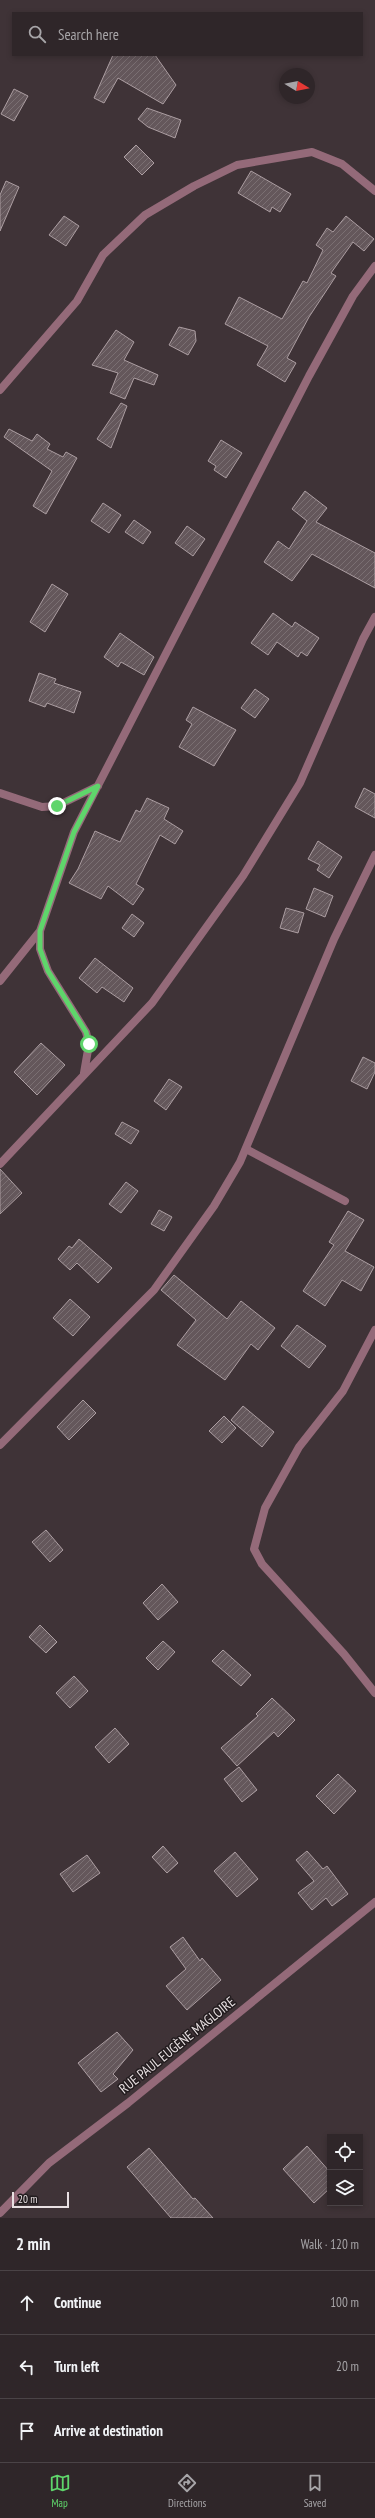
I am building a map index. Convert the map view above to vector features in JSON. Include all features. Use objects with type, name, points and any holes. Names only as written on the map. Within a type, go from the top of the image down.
[{"type":"street","points":[[0,390],[77,301],[103,255],[145,215],[194,186],[237,165],[312,152],[342,164],[375,191]]},
{"type":"street","points":[[84,1073],[89,1044],[86,1032],[48,971],[40,949],[40,931],[74,832],[309,376],[353,296],[375,266]]},
{"type":"street","points":[[0,1164],[84,1073],[152,1004],[243,876],[300,783],[363,638],[375,617]]},
{"type":"street","points":[[0,792],[42,807],[57,806],[98,786]]},
{"type":"street","points":[[0,1445],[154,1290],[214,1206],[246,1149],[334,939],[375,856]]},
{"type":"street","points":[[0,981],[40,931]]},
{"type":"street","points":[[246,1149],[345,1201]]},
{"type":"street","points":[[375,1330],[343,1391],[299,1447],[265,1508],[254,1549],[262,1564],[344,1654],[375,1693]]},
{"type":"street","name":"RUE PAUL EUGÈNE MAGLOIRE","points":[[0,2213],[49,2163],[375,1902]]},
{"type":"building","points":[[113,56],[156,56],[176,85],[163,104],[118,78],[104,103],[94,98]]},
{"type":"building","points":[[14,89],[28,96],[14,121],[1,114]]},
{"type":"building","points":[[147,108],[181,120],[175,138],[148,127],[138,119]]},
{"type":"building","points":[[136,145],[154,163],[142,175],[124,157]]},
{"type":"building","points":[[251,171],[291,194],[280,212],[272,207],[270,212],[238,193]]},
{"type":"building","points":[[6,181],[19,187],[0,231],[0,195]]},
{"type":"building","points":[[64,216],[79,226],[66,246],[49,235]]},
{"type":"building","points":[[346,216],[374,239],[364,251],[353,242],[331,273],[336,276],[309,317],[287,358],[296,363],[285,382],[257,365],[268,346],[225,324],[239,297],[282,319],[303,281],[307,283],[323,250],[316,245],[327,228],[333,232]]},
{"type":"building","points":[[179,327],[195,331],[196,341],[188,355],[169,345]]},
{"type":"building","points":[[116,330],[134,342],[124,360],[158,375],[154,385],[134,378],[125,399],[110,393],[118,373],[92,365]]},
{"type":"building","points":[[121,403],[127,406],[111,448],[97,439]]},
{"type":"building","points":[[9,429],[32,441],[37,434],[50,444],[47,449],[63,457],[66,452],[77,458],[46,514],[33,506],[52,471],[4,437]]},
{"type":"building","points":[[221,440],[242,453],[226,478],[214,470],[216,466],[208,461]]},
{"type":"building","points":[[305,491],[327,508],[316,522],[375,553],[375,588],[312,554],[292,581],[264,562],[278,541],[289,549],[307,521],[292,509]]},
{"type":"building","points":[[103,503],[121,515],[109,533],[91,521]]},
{"type":"building","points":[[134,520],[151,532],[143,544],[125,532]]},
{"type":"building","points":[[187,526],[205,539],[193,556],[175,543]]},
{"type":"building","points":[[52,584],[68,594],[45,632],[30,622]]},
{"type":"building","points":[[273,613],[292,627],[295,622],[319,638],[307,656],[301,652],[298,657],[277,642],[268,655],[251,643]]},
{"type":"building","points":[[120,633],[154,657],[144,675],[121,662],[118,667],[104,657]]},
{"type":"building","points":[[39,673],[56,679],[54,683],[81,692],[74,713],[47,703],[45,707],[29,701]]},
{"type":"building","points":[[255,689],[269,699],[255,718],[241,708]]},
{"type":"building","points":[[193,707],[236,730],[214,766],[179,747],[192,724],[186,720]]},
{"type":"building","points":[[364,788],[375,794],[375,818],[355,807]]},
{"type":"building","points":[[147,798],[169,808],[164,819],[183,831],[175,844],[160,835],[136,884],[144,889],[133,905],[108,886],[101,899],[69,883],[78,869],[95,831],[120,842],[136,810],[140,812]]},
{"type":"building","points":[[318,841],[342,857],[329,878],[317,870],[320,865],[308,859]]},
{"type":"building","points":[[314,888],[333,896],[325,917],[306,909]]},
{"type":"building","points":[[286,908],[304,913],[298,933],[280,928]]},
{"type":"building","points":[[132,914],[144,923],[134,937],[122,928]]},
{"type":"building","points":[[95,958],[133,988],[124,1002],[102,987],[97,993],[79,978]]},
{"type":"building","points":[[41,1043],[65,1065],[37,1095],[14,1072]]},
{"type":"building","points":[[363,1057],[375,1063],[375,1072],[367,1089],[351,1081]]},
{"type":"building","points":[[169,1079],[182,1087],[166,1110],[154,1101]]},
{"type":"building","points":[[122,1122],[139,1131],[131,1144],[115,1134]]},
{"type":"building","points":[[0,1169],[22,1193],[0,1214]]},
{"type":"building","points":[[126,1182],[138,1191],[121,1213],[109,1204]]},
{"type":"building","points":[[159,1210],[172,1217],[164,1231],[151,1224]]},
{"type":"building","points":[[348,1211],[364,1220],[345,1251],[374,1267],[361,1291],[342,1280],[325,1306],[303,1291],[334,1245],[329,1242]]},
{"type":"building","points":[[79,1239],[112,1268],[98,1283],[77,1263],[70,1270],[58,1259],[69,1246],[72,1248]]},
{"type":"building","points":[[174,1275],[227,1319],[241,1301],[275,1328],[258,1350],[251,1344],[225,1380],[177,1345],[196,1320],[161,1290]]},
{"type":"building","points":[[70,1299],[90,1317],[73,1336],[53,1318]]},
{"type":"building","points":[[297,1325],[326,1346],[309,1368],[281,1346]]},
{"type":"building","points":[[83,1400],[96,1413],[69,1440],[57,1427]]},
{"type":"building","points":[[243,1406],[274,1432],[262,1447],[231,1420]]},
{"type":"building","points":[[224,1416],[236,1428],[222,1443],[209,1431]]},
{"type":"building","points":[[46,1530],[63,1550],[50,1562],[32,1542]]},
{"type":"building","points":[[162,1584],[178,1602],[158,1620],[143,1603]]},
{"type":"building","points":[[40,1625],[57,1642],[46,1653],[29,1637]]},
{"type":"building","points":[[163,1641],[175,1652],[158,1670],[146,1658]]},
{"type":"building","points":[[223,1650],[251,1675],[241,1686],[212,1661]]},
{"type":"building","points":[[74,1676],[88,1691],[70,1708],[56,1693]]},
{"type":"building","points":[[272,1698],[295,1720],[278,1737],[274,1732],[237,1766],[221,1748],[258,1716],[256,1714]]},
{"type":"building","points":[[115,1728],[129,1744],[109,1763],[95,1747]]},
{"type":"building","points":[[239,1767],[257,1790],[242,1802],[224,1779]]},
{"type":"building","points":[[338,1774],[356,1791],[334,1814],[316,1796]]},
{"type":"building","points":[[163,1846],[178,1863],[167,1873],[152,1857]]},
{"type":"building","points":[[307,1851],[323,1869],[327,1866],[348,1894],[332,1906],[326,1898],[312,1910],[298,1893],[314,1881],[296,1860]]},
{"type":"building","points":[[235,1852],[258,1879],[237,1897],[214,1871]]},
{"type":"building","points":[[87,1855],[100,1873],[73,1892],[60,1874]]},
{"type":"building","points":[[183,1937],[200,1961],[202,1958],[221,1980],[187,2010],[166,1986],[186,1969],[170,1947]]},
{"type":"building","points":[[117,2032],[133,2050],[113,2074],[118,2079],[101,2092],[78,2063]]},
{"type":"building","points":[[307,2146],[327,2169],[327,2191],[314,2203],[283,2169]]},
{"type":"building","points":[[149,2148],[193,2199],[195,2198],[213,2218],[171,2218],[127,2167]]},
{"type":"route","points":[[57,806],[98,786],[74,832],[40,931],[40,949],[48,971],[86,1032],[89,1044]]}]
